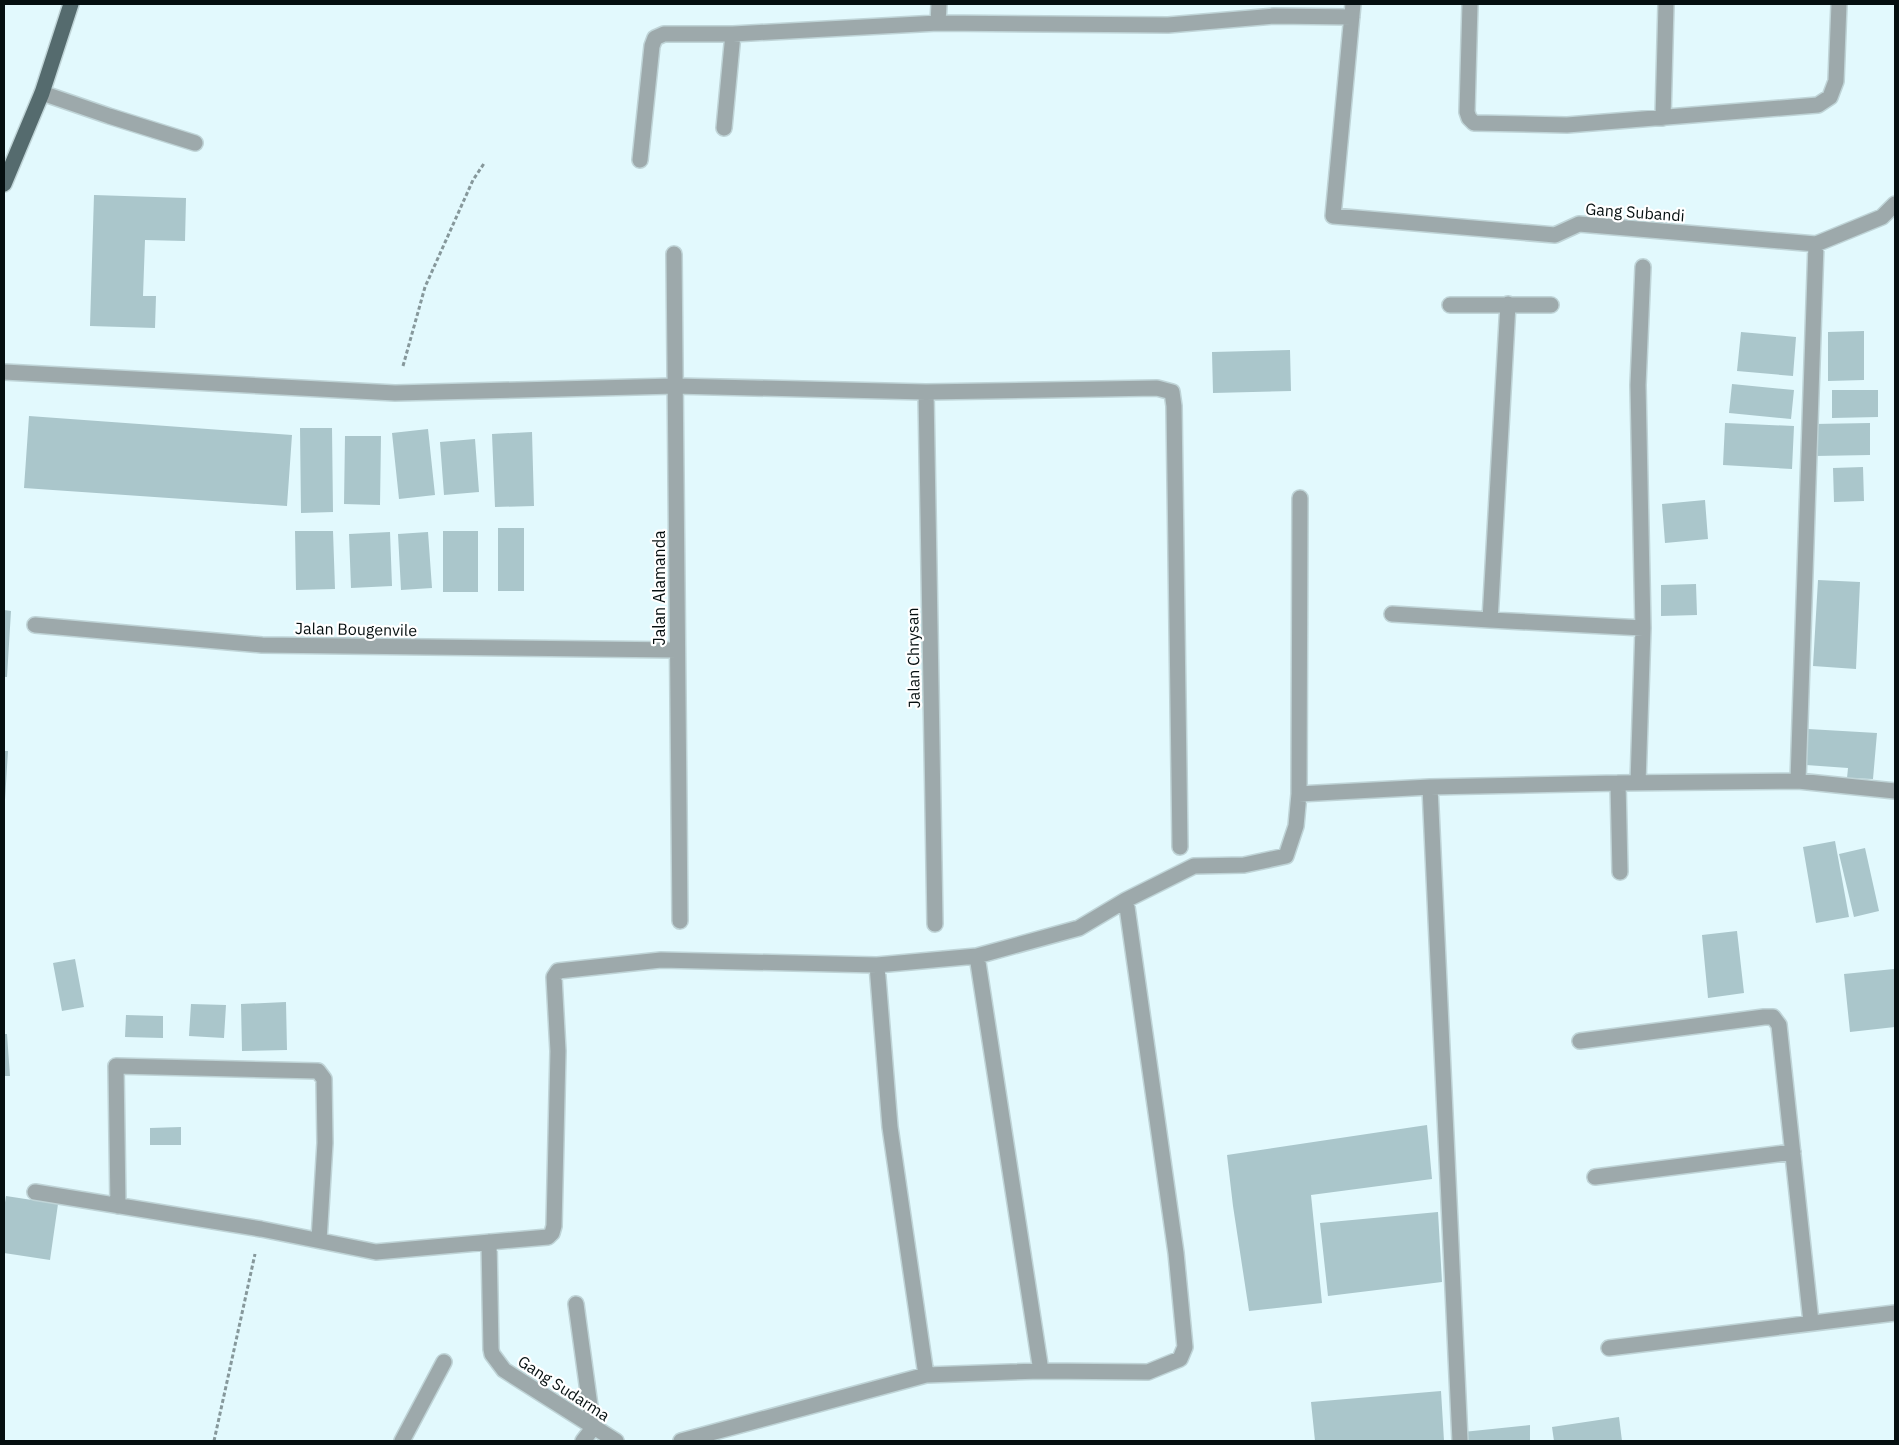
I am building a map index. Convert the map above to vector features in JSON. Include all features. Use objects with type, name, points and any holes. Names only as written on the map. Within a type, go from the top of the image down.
[{"type":"main road","points":[[4,184],[42,93],[71,4]]},
{"type":"street","points":[[938,23],[939,4]]},
{"type":"street","points":[[1470,4],[1467,112],[1469,118],[1474,123],[1567,125],[1818,105],[1830,97],[1836,81],[1839,4]]},
{"type":"street","points":[[1663,118],[1666,4]]},
{"type":"street","points":[[640,160],[654,38],[664,34],[734,34],[938,23],[1168,25],[1352,10]]},
{"type":"street","name":"Gang Subandi","points":[[1352,10],[1333,216],[1555,235],[1579,224],[1816,244]]},
{"type":"street","points":[[724,128],[734,34]]},
{"type":"street","points":[[42,93],[196,143]]},
{"type":"street","points":[[1798,781],[1816,244],[1882,217],[1895,204]]},
{"type":"street","name":"Jalan Alamanda","points":[[674,254],[680,921]]},
{"type":"street","points":[[1638,783],[1643,628],[1638,384],[1643,267]]},
{"type":"street","points":[[1490,620],[1508,304]]},
{"type":"street","points":[[1450,305],[1551,305]]},
{"type":"street","points":[[4,372],[395,393],[675,386],[926,392],[1157,388],[1172,392],[1174,406],[1180,847]]},
{"type":"street","name":"Jalan Chrysan","points":[[926,392],[935,924]]},
{"type":"street","points":[[35,1192],[260,1229],[376,1252],[548,1236],[552,1233],[558,1050],[554,977],[558,971],[661,960],[877,966],[977,956],[1079,928],[1126,900],[1194,866],[1244,865],[1286,856],[1296,826],[1299,794],[1300,498]]},
{"type":"street","points":[[1392,614],[1643,628]]},
{"type":"street","name":"Jalan Bougenvile","points":[[35,625],[262,645],[677,650]]},
{"type":"street","points":[[1299,794],[1430,787],[1798,781],[1895,791]]},
{"type":"street","points":[[1618,783],[1620,872]]},
{"type":"street","points":[[1430,787],[1460,1441]]},
{"type":"street","points":[[681,1441],[926,1375],[1041,1371],[1148,1372],[1180,1359],[1185,1347],[1176,1253],[1126,900]]},
{"type":"street","points":[[977,956],[1041,1371]]},
{"type":"street","points":[[877,966],[890,1127],[926,1375]]},
{"type":"street","points":[[1580,1041],[1764,1016],[1773,1017],[1779,1025],[1811,1322]]},
{"type":"street","points":[[118,1206],[116,1066],[318,1071],[324,1079],[325,1143],[319,1240]]},
{"type":"street","points":[[1595,1177],[1793,1152]]},
{"type":"street","name":"Gang Sudarma","points":[[489,1242],[492,1354],[504,1370],[616,1441]]},
{"type":"street","points":[[576,1304],[593,1428],[584,1441]]},
{"type":"street","points":[[1609,1348],[1895,1313]]},
{"type":"street","points":[[402,1441],[444,1362]]},
{"type":"path","points":[[395,393],[425,287],[473,180],[485,162]]},
{"type":"path","points":[[214,1441],[260,1229]]},
{"type":"building","points":[[94,195],[186,198],[185,241],[145,240],[143,296],[156,296],[155,328],[90,326]]},
{"type":"building","points":[[1864,331],[1864,380],[1828,381],[1828,332]]},
{"type":"building","points":[[1741,332],[1796,337],[1793,376],[1737,371]]},
{"type":"building","points":[[1290,350],[1291,391],[1213,393],[1212,352]]},
{"type":"building","points":[[1732,384],[1794,390],[1791,419],[1729,413]]},
{"type":"building","points":[[1832,390],[1878,390],[1878,417],[1832,418]]},
{"type":"building","points":[[29,416],[292,435],[287,506],[24,488]]},
{"type":"building","points":[[1725,423],[1794,426],[1792,469],[1723,465]]},
{"type":"building","points":[[1870,423],[1870,455],[1815,456],[1814,424]]},
{"type":"building","points":[[300,428],[332,428],[333,512],[301,513]]},
{"type":"building","points":[[428,429],[435,495],[399,499],[392,433]]},
{"type":"building","points":[[532,432],[534,506],[495,507],[492,434]]},
{"type":"building","points":[[345,436],[381,436],[380,505],[344,504]]},
{"type":"building","points":[[475,439],[479,492],[444,495],[440,442]]},
{"type":"building","points":[[1863,467],[1864,501],[1834,502],[1833,468]]},
{"type":"building","points":[[1705,500],[1708,539],[1665,543],[1662,504]]},
{"type":"building","points":[[498,528],[524,528],[524,591],[498,591]]},
{"type":"building","points":[[295,531],[333,531],[335,589],[296,590]]},
{"type":"building","points":[[443,531],[478,531],[478,592],[443,592]]},
{"type":"building","points":[[390,532],[392,586],[351,588],[349,534]]},
{"type":"building","points":[[428,532],[432,588],[401,590],[398,534]]},
{"type":"building","points":[[1818,580],[1860,582],[1856,669],[1813,666]]},
{"type":"building","points":[[1696,584],[1697,615],[1661,616],[1661,585]]},
{"type":"building","points":[[4,610],[11,611],[7,677],[4,677]]},
{"type":"building","points":[[1808,729],[1877,733],[1873,779],[1847,778],[1848,768],[1806,765]]},
{"type":"building","points":[[4,751],[8,751],[5,800],[4,800]]},
{"type":"building","points":[[1835,841],[1849,917],[1816,923],[1803,847]]},
{"type":"building","points":[[1865,848],[1879,911],[1854,917],[1839,854]]},
{"type":"building","points":[[1737,931],[1744,993],[1708,998],[1702,935]]},
{"type":"building","points":[[75,959],[84,1007],[62,1011],[53,963]]},
{"type":"building","points":[[1894,969],[1895,1027],[1850,1032],[1844,974]]},
{"type":"building","points":[[286,1002],[287,1050],[242,1051],[241,1004]]},
{"type":"building","points":[[191,1004],[226,1005],[224,1038],[189,1036]]},
{"type":"building","points":[[126,1015],[163,1016],[163,1038],[125,1037]]},
{"type":"building","points":[[4,1034],[7,1034],[10,1076],[4,1076]]},
{"type":"building","points":[[1427,1125],[1432,1179],[1311,1195],[1322,1303],[1249,1311],[1227,1155]]},
{"type":"building","points":[[181,1127],[181,1145],[150,1145],[150,1128]]},
{"type":"building","points":[[6,1196],[58,1204],[50,1260],[4,1253],[4,1209]]},
{"type":"building","points":[[1438,1212],[1442,1282],[1328,1296],[1320,1223]]},
{"type":"building","points":[[1441,1391],[1444,1441],[1315,1441],[1311,1402]]},
{"type":"building","points":[[1619,1417],[1622,1441],[1554,1441],[1552,1427]]},
{"type":"building","points":[[1530,1425],[1530,1441],[1465,1441],[1463,1432]]}]
